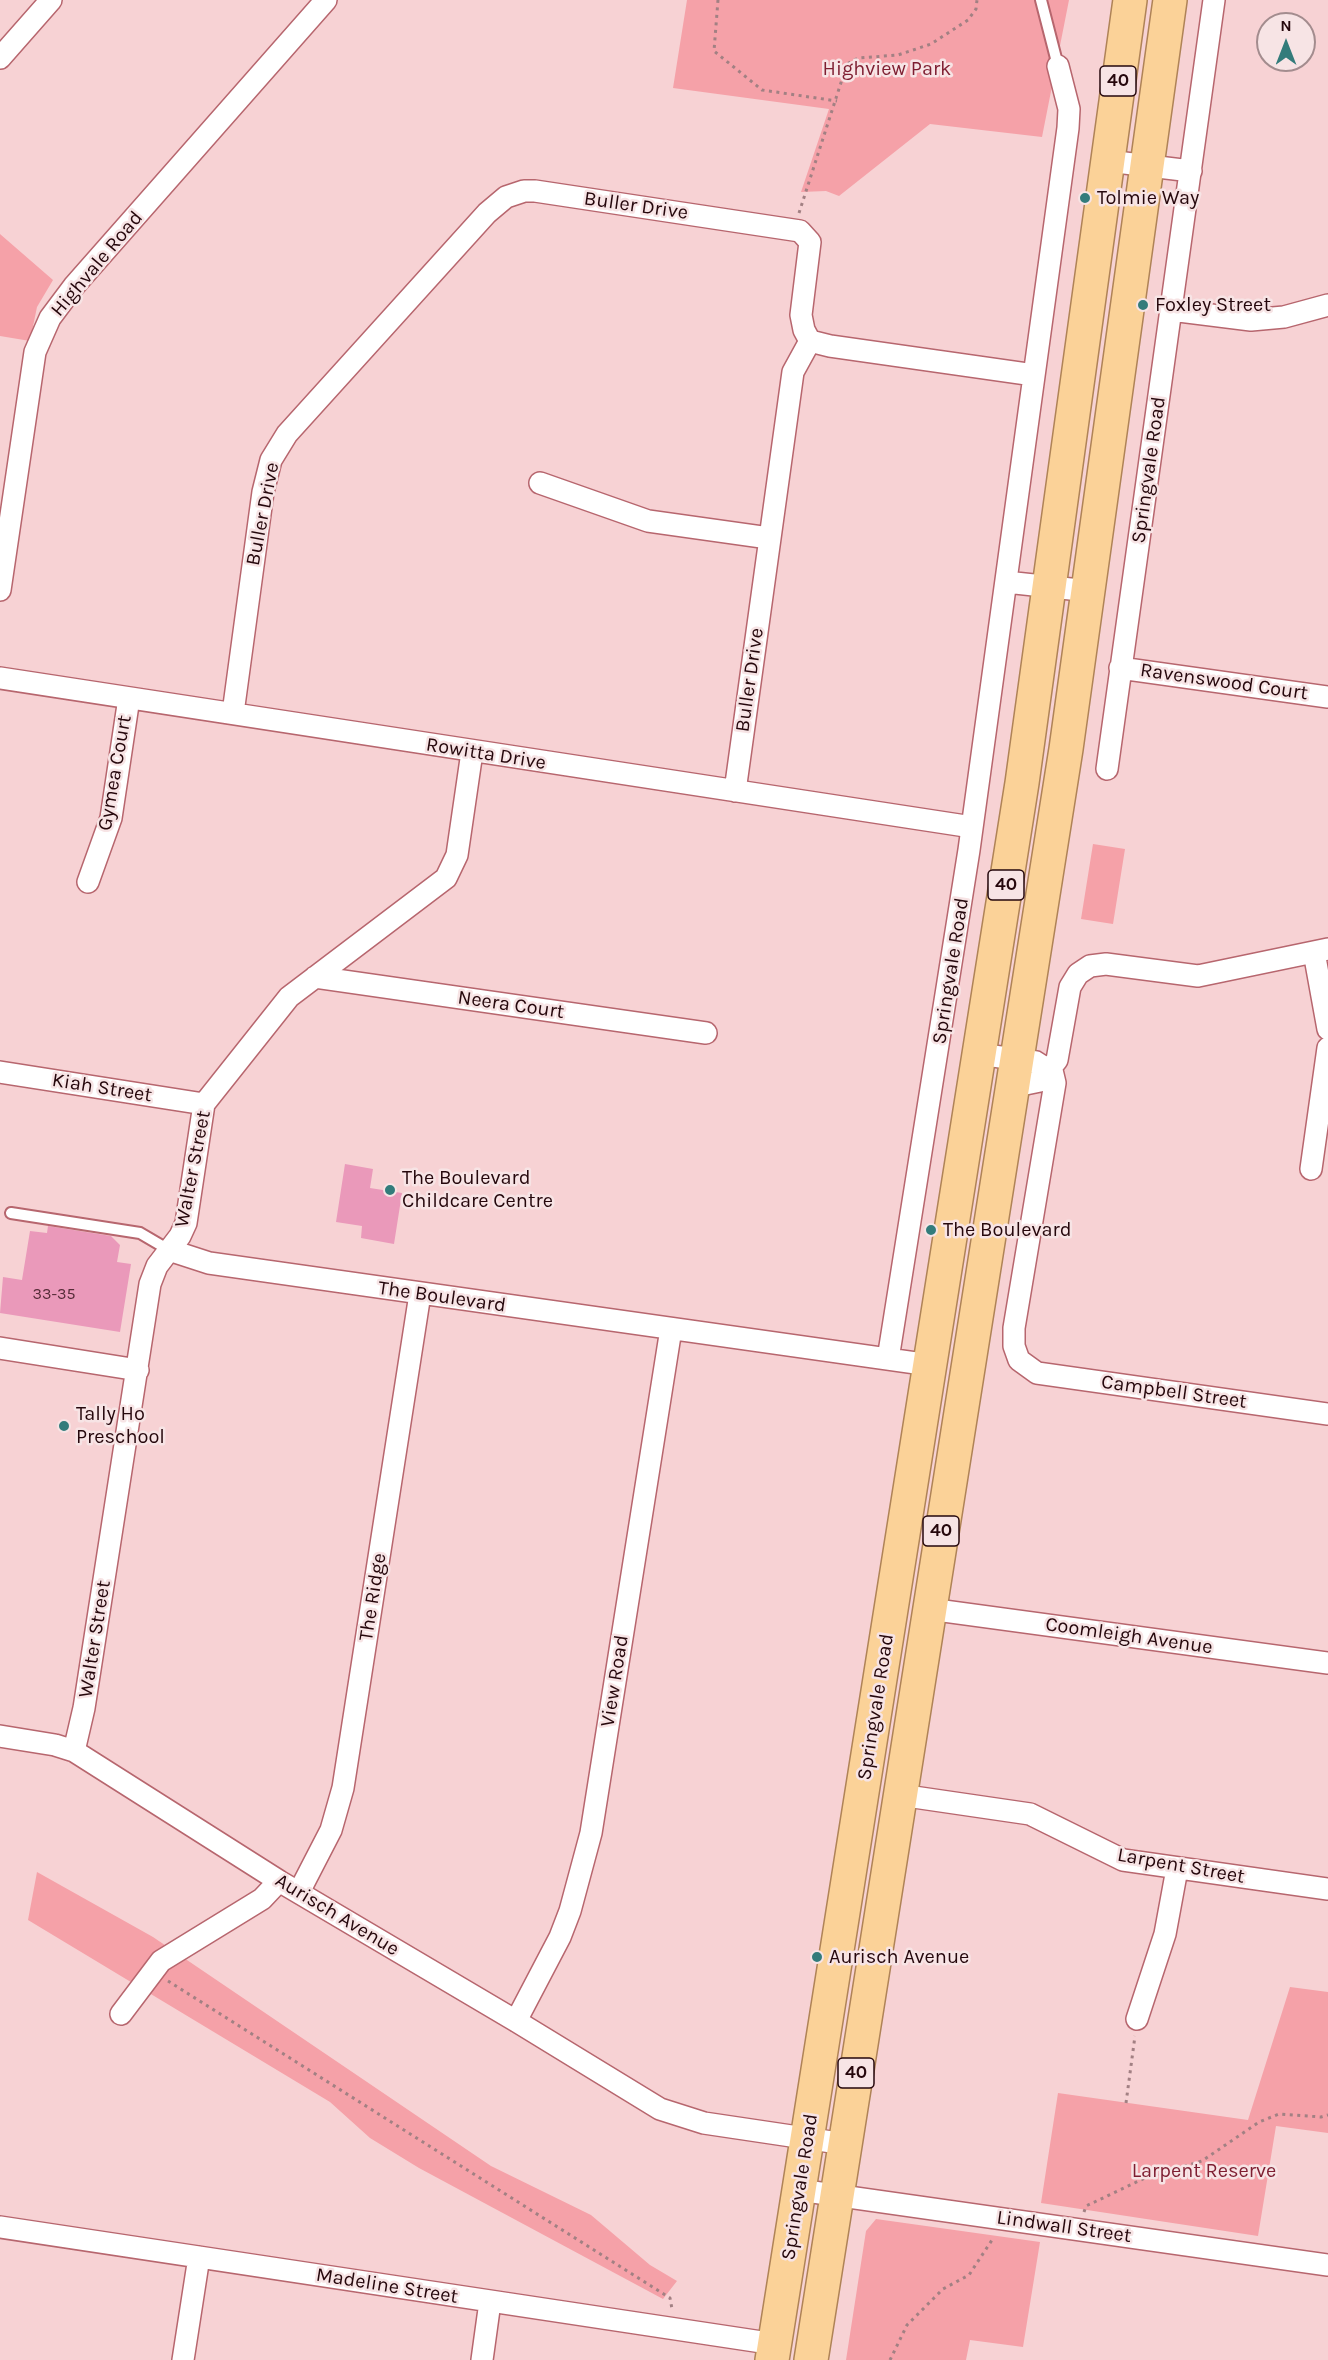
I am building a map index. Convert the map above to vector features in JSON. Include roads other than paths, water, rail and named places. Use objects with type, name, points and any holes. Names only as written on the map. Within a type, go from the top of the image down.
[{"type":"highway","name":"Springvale Road","points":[[773,2352],[1018,810],[1130,0]]},
{"type":"highway","name":"Springvale Road","points":[[811,2360],[1089,591],[1170,0]]},
{"type":"street","points":[[0,58],[51,0]]},
{"type":"street","name":"Highvale Road","points":[[0,590],[9,455],[35,352],[61,302],[326,0]]},
{"type":"street","name":"Springvale Road","points":[[1107,769],[1214,0]]},
{"type":"street","name":"Springvale Road","points":[[888,1359],[972,827],[1068,128],[1069,109],[1058,66]]},
{"type":"street","points":[[1108,161],[1191,171]]},
{"type":"street","name":"Buller Drive","points":[[233,713],[263,492],[270,460],[287,434],[498,204],[516,193],[535,191],[794,229],[804,233],[810,242],[801,315],[804,330],[810,340],[793,372],[735,791]]},
{"type":"street","points":[[1171,310],[1251,320],[1284,317],[1328,305]]},
{"type":"street","points":[[810,340],[820,344],[1034,375]]},
{"type":"street","points":[[540,483],[648,521],[769,538]]},
{"type":"street","points":[[1006,582],[1089,591]]},
{"type":"street","name":"Ravenswood Court","points":[[1120,668],[1328,697]]},
{"type":"street","name":"Rowitta Drive","points":[[0,678],[972,827]]},
{"type":"street","name":"Gymea Court","points":[[88,882],[111,818],[129,698]]},
{"type":"street","name":"Walter Street","points":[[74,1751],[84,1708],[150,1284],[157,1266],[186,1223],[204,1104],[290,997],[446,878],[457,855],[472,752]]},
{"type":"street","points":[[1049,1068],[1057,1060],[1060,1049],[1070,987],[1075,977],[1086,968],[1100,963],[1198,976],[1321,950],[1328,1029]]},
{"type":"street","name":"Neera Court","points":[[315,977],[706,1033]]},
{"type":"street","points":[[1311,1169],[1328,1048]]},
{"type":"street","name":"Springvale Road","points":[[979,1054],[1014,1073],[1036,1062],[1049,1068]]},
{"type":"street","name":"Campbell Street","points":[[1049,1068],[1055,1083],[1014,1328],[1014,1346],[1023,1365],[1037,1373],[1328,1414]]},
{"type":"street","name":"Kiah Street","points":[[0,1072],[204,1104]]},
{"type":"street","name":"The Boulevard","points":[[169,1250],[209,1263],[930,1365]]},
{"type":"street","name":"The Ridge","points":[[299,1892],[331,1830],[341,1795],[420,1294]]},
{"type":"street","name":"View Road","points":[[516,2021],[560,1937],[570,1911],[591,1833],[671,1329]]},
{"type":"street","points":[[0,1348],[138,1370]]},
{"type":"street","name":"Coomleigh Avenue","points":[[929,1609],[1328,1663]]},
{"type":"street","name":"Aurisch Avenue","points":[[0,1736],[55,1744],[74,1751],[279,1881],[516,2021],[647,2102],[673,2115],[704,2123],[845,2144]]},
{"type":"street","name":"Larpent Street","points":[[900,1795],[1025,1813],[1124,1860],[1328,1889]]},
{"type":"street","points":[[1137,2019],[1165,1934],[1178,1869]]},
{"type":"street","points":[[121,2014],[161,1960],[256,1903],[279,1881]]},
{"type":"street","name":"Lindwall Street","points":[[799,2190],[1328,2265]]},
{"type":"street","name":"Madeline Street","points":[[0,2227],[674,2329],[773,2352]]},
{"type":"street","points":[[183,2360],[199,2257]]},
{"type":"street","points":[[482,2360],[490,2302]]},
{"type":"lane","points":[[1041,0],[1058,66]]},
{"type":"lane","points":[[11,1213],[140,1233],[169,1250]]},
{"type":"place","name":"Tolmie Way","points":[[1085,198]]},
{"type":"place","name":"Foxley Street","points":[[1143,305]]},
{"type":"place","name":"The Boulevard Childcare Centre","points":[[390,1190]]},
{"type":"place","name":"The Boulevard","points":[[931,1230]]},
{"type":"place","name":"Tally Ho Preschool","points":[[64,1426]]},
{"type":"place","name":"Aurisch Avenue","points":[[817,1957]]},
{"type":"park label","name":"Highview Park","points":[[887,69]]},
{"type":"park label","name":"Larpent Reserve","points":[[1204,2171]]}]
